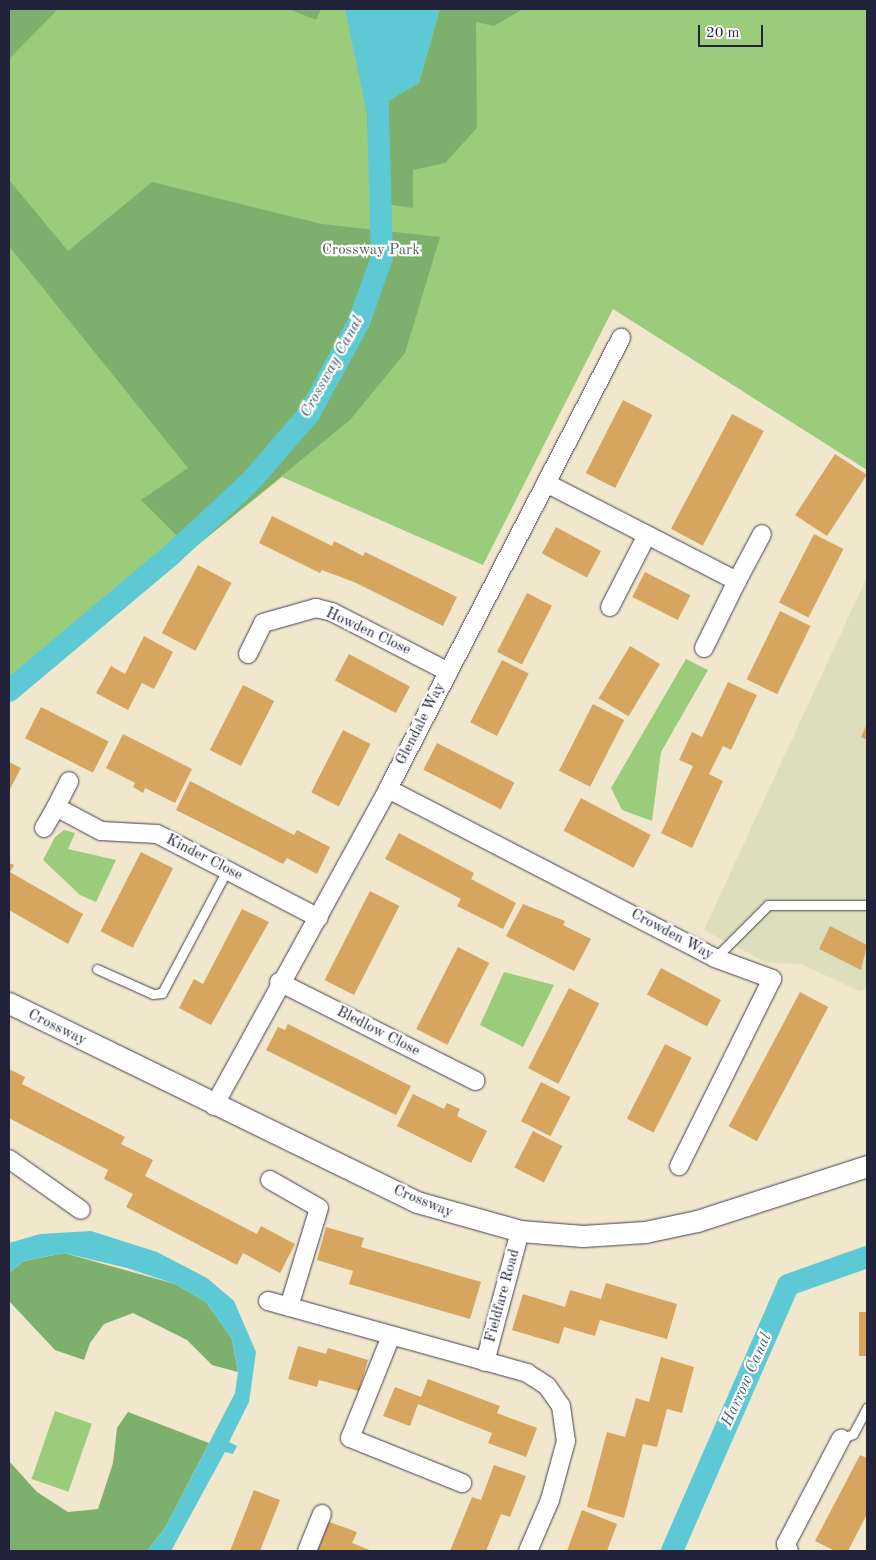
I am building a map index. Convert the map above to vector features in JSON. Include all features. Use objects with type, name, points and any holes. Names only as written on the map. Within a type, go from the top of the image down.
[{"type":"street","name":"Glendale Way","points":[[214,1106],[279,982],[318,918],[388,789],[447,671],[621,338]]},
{"type":"street","points":[[546,483],[737,581]]},
{"type":"street","points":[[704,648],[762,534]]},
{"type":"street","points":[[610,607],[647,535]]},
{"type":"street","name":"Howden Close","points":[[248,654],[263,623],[316,608],[332,612],[447,671]]},
{"type":"street","points":[[44,828],[69,781]]},
{"type":"street","name":"Crowden Way","points":[[388,789],[715,958],[772,979],[678,1166]]},
{"type":"street","name":"Kinder Close","points":[[56,807],[101,831],[157,834],[318,918]]},
{"type":"street","name":"Bledlow Close","points":[[279,982],[476,1081]]},
{"type":"street","name":"Crossway","points":[[9,1004],[214,1106],[417,1202],[520,1231],[582,1236],[645,1232],[697,1221],[867,1166]]},
{"type":"street","points":[[9,1159],[81,1210]]},
{"type":"street","points":[[270,1180],[319,1208],[289,1307]]},
{"type":"street","name":"Fieldfare Road","points":[[485,1362],[520,1231]]},
{"type":"street","name":"Fieldfare Road","points":[[268,1301],[485,1362],[538,1379],[555,1396],[565,1417],[566,1441],[559,1471],[528,1551]]},
{"type":"street","points":[[391,1336],[350,1438],[462,1482]]},
{"type":"street","points":[[788,1551],[786,1544],[840,1439]]},
{"type":"street","points":[[306,1551],[322,1514]]},
{"type":"lane","points":[[97,969],[152,994],[162,993],[227,870]]},
{"type":"lane","points":[[715,958],[768,905],[867,906]]},
{"type":"lane","points":[[840,1439],[853,1434],[867,1408]]},
{"type":"shaded area","points":[[867,577],[867,988],[859,991],[801,964],[767,963],[704,930]]},
{"type":"green space","name":"Crossway Park","points":[[9,9],[867,9],[867,470],[613,309],[483,565],[282,477],[30,681],[9,681]]},
{"type":"green space","points":[[9,9],[58,9],[9,59]]},
{"type":"green space","points":[[289,9],[321,9],[316,20]]},
{"type":"green space","points":[[440,9],[523,9],[494,26],[476,22],[477,128],[445,163],[413,170],[413,208],[372,202],[367,113],[419,83]]},
{"type":"green space","points":[[9,180],[68,251],[152,182],[322,224],[440,237],[405,353],[350,420],[191,550],[141,500],[188,468],[9,246]]},
{"type":"green space","points":[[686,659],[708,670],[661,752],[652,821],[622,810],[611,788]]},
{"type":"green space","points":[[64,830],[75,833],[68,849],[116,860],[96,902],[80,895],[43,860],[55,837]]},
{"type":"green space","points":[[504,972],[554,985],[523,1047],[480,1025]]},
{"type":"green space","points":[[64,1253],[175,1284],[206,1302],[232,1339],[238,1372],[212,1365],[187,1340],[133,1313],[104,1324],[90,1343],[84,1360],[55,1350],[9,1301],[9,1273],[24,1261]]},
{"type":"green space","points":[[55,1411],[92,1424],[68,1492],[32,1479]]},
{"type":"green space","points":[[128,1412],[209,1443],[165,1528],[147,1551],[9,1551],[9,1461],[37,1492],[68,1512],[98,1509],[113,1463],[117,1428]]},
{"type":"water","points":[[345,9],[440,9],[419,83],[367,113]]},
{"type":"water","points":[[91,1231],[157,1252],[207,1278],[234,1301],[256,1352],[249,1402],[229,1442],[237,1446],[233,1454],[225,1452],[171,1551],[147,1551],[165,1528],[235,1393],[238,1372],[232,1339],[206,1302],[175,1284],[127,1268],[64,1253],[24,1261],[9,1273],[9,1243],[40,1234]]},
{"type":"building","points":[[623,400],[652,415],[615,488],[586,473]]},
{"type":"building","points":[[732,414],[764,431],[703,546],[671,529]]},
{"type":"building","points":[[835,454],[867,475],[827,536],[795,515]]},
{"type":"building","points":[[272,516],[332,546],[334,541],[363,556],[365,552],[457,597],[443,626],[354,582],[322,570],[320,573],[259,543]]},
{"type":"building","points":[[556,527],[601,551],[587,577],[542,553]]},
{"type":"building","points":[[814,534],[843,549],[808,618],[779,603]]},
{"type":"building","points":[[198,565],[232,583],[195,651],[162,633]]},
{"type":"building","points":[[645,572],[690,595],[678,620],[632,597]]},
{"type":"building","points":[[527,593],[552,606],[522,665],[497,652]]},
{"type":"building","points":[[780,611],[811,626],[777,694],[747,679]]},
{"type":"building","points":[[144,636],[173,652],[154,689],[142,683],[128,710],[96,693],[111,666],[125,674]]},
{"type":"building","points":[[630,646],[660,664],[629,716],[599,698]]},
{"type":"building","points":[[349,654],[410,686],[396,713],[335,680]]},
{"type":"building","points":[[502,660],[529,674],[497,736],[470,722]]},
{"type":"building","points":[[728,682],[757,695],[731,750],[723,746],[709,774],[723,781],[692,848],[661,833],[693,766],[679,760],[692,732],[702,737]]},
{"type":"building","points":[[243,685],[274,701],[241,766],[210,750]]},
{"type":"building","points":[[593,704],[624,720],[590,787],[559,771]]},
{"type":"building","points":[[41,707],[109,742],[93,773],[25,738]]},
{"type":"building","points":[[867,724],[867,740],[861,737]]},
{"type":"building","points":[[343,730],[371,744],[339,806],[311,792]]},
{"type":"building","points":[[123,734],[192,769],[175,803],[145,788],[143,793],[133,787],[135,783],[106,768]]},
{"type":"building","points":[[437,743],[515,782],[501,809],[423,770]]},
{"type":"building","points":[[9,762],[21,768],[9,791]]},
{"type":"building","points":[[190,781],[294,835],[297,830],[330,847],[317,874],[287,858],[283,864],[176,810]]},
{"type":"building","points":[[581,798],[651,835],[633,868],[564,831]]},
{"type":"building","points":[[399,833],[474,873],[471,879],[516,903],[503,929],[457,906],[461,899],[385,859]]},
{"type":"building","points":[[141,852],[173,868],[133,948],[101,931]]},
{"type":"building","points":[[9,863],[14,865],[10,872],[83,914],[68,944],[9,910]]},
{"type":"building","points":[[370,891],[399,906],[354,995],[325,980]]},
{"type":"building","points":[[523,904],[565,921],[563,925],[591,939],[574,971],[506,936]]},
{"type":"building","points":[[242,909],[269,922],[211,1025],[179,1008],[194,979],[203,984]]},
{"type":"building","points":[[830,926],[867,945],[861,970],[819,949]]},
{"type":"building","points":[[458,947],[489,963],[447,1045],[416,1029]]},
{"type":"building","points":[[661,968],[721,1000],[707,1026],[647,994]]},
{"type":"building","points":[[569,988],[599,1003],[558,1084],[528,1068]]},
{"type":"building","points":[[800,992],[828,1007],[757,1141],[729,1126]]},
{"type":"building","points":[[288,1024],[411,1086],[396,1115],[266,1050],[278,1027],[285,1030]]},
{"type":"building","points":[[665,1044],[692,1058],[654,1132],[627,1119]]},
{"type":"building","points":[[9,1069],[25,1077],[22,1084],[125,1137],[121,1144],[153,1160],[145,1176],[257,1234],[261,1226],[295,1244],[280,1273],[243,1253],[237,1265],[126,1207],[133,1194],[104,1179],[108,1170],[9,1118]]},
{"type":"building","points":[[541,1082],[570,1097],[550,1136],[521,1121]]},
{"type":"building","points":[[413,1094],[444,1109],[447,1103],[460,1109],[457,1116],[487,1131],[471,1163],[397,1126]]},
{"type":"building","points":[[533,1131],[562,1146],[544,1183],[514,1168]]},
{"type":"building","points":[[326,1227],[364,1238],[361,1247],[481,1282],[470,1319],[349,1284],[353,1271],[317,1260]]},
{"type":"building","points":[[606,1283],[677,1304],[667,1339],[600,1320],[595,1336],[564,1327],[559,1344],[512,1330],[523,1294],[565,1307],[570,1290],[601,1299]]},
{"type":"building","points":[[859,1312],[867,1312],[867,1356],[859,1356]]},
{"type":"building","points":[[298,1346],[326,1354],[328,1348],[368,1360],[359,1391],[319,1380],[317,1387],[288,1379]]},
{"type":"building","points":[[661,1357],[694,1367],[682,1413],[667,1409],[657,1447],[643,1444],[624,1518],[587,1507],[607,1432],[625,1437],[636,1398],[649,1402]]},
{"type":"building","points":[[428,1379],[500,1406],[497,1413],[537,1428],[526,1457],[488,1443],[492,1433],[418,1404],[410,1426],[383,1416],[395,1387],[421,1397]]},
{"type":"building","points":[[860,1455],[867,1458],[867,1514],[848,1551],[835,1551],[815,1541]]},
{"type":"building","points":[[494,1465],[526,1476],[510,1517],[501,1514],[486,1551],[450,1551],[472,1497],[481,1500]]},
{"type":"building","points":[[254,1490],[280,1500],[260,1551],[230,1551]]},
{"type":"building","points":[[582,1510],[617,1524],[607,1551],[567,1551]]},
{"type":"building","points":[[327,1521],[357,1532],[352,1543],[372,1551],[315,1551]]},
{"type":"waterway","name":"Crossway Canal","points":[[9,691],[172,554],[250,482],[309,414],[359,322],[382,257],[377,77]]},
{"type":"waterway","name":"Harrow Canal","points":[[672,1551],[788,1285],[867,1257]]}]
